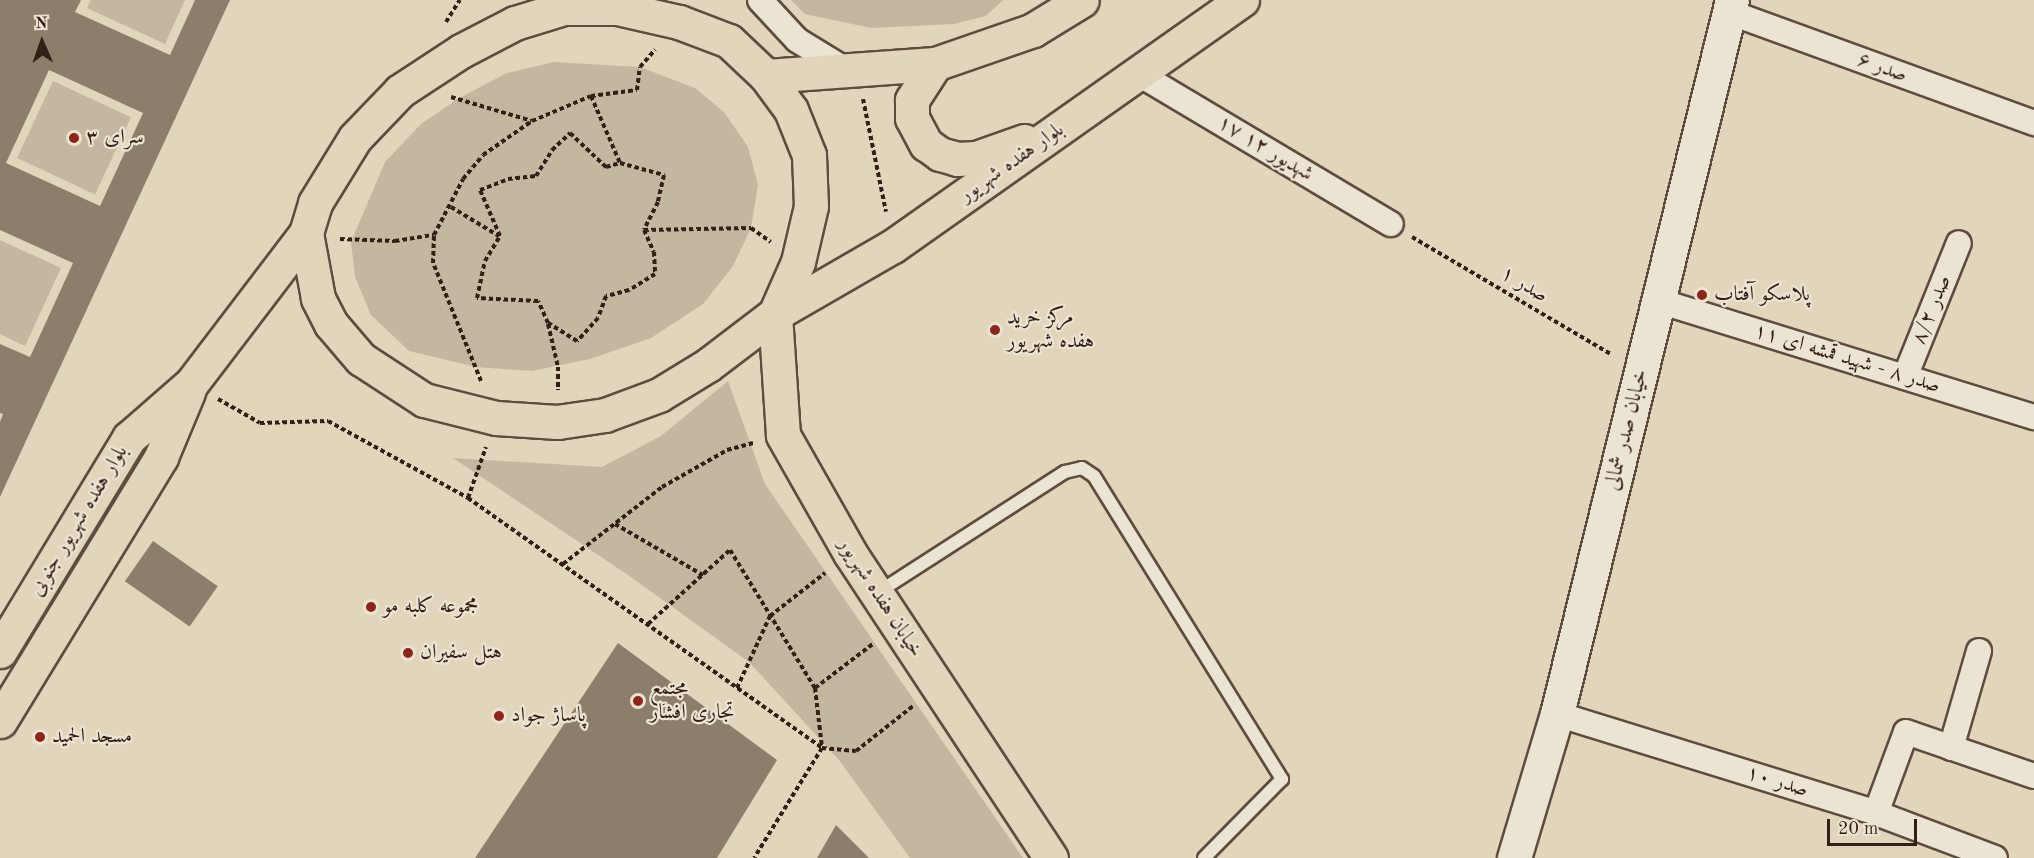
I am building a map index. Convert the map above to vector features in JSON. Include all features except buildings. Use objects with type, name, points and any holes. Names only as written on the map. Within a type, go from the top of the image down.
[{"type":"main road","points":[[1034,30],[1046,0]]},
{"type":"main road","points":[[766,76],[935,64],[1034,30],[1082,0]]},
{"type":"main road","name":"بلوار هفده شهریور","points":[[306,233],[318,298],[331,324],[361,359],[424,400],[496,418],[557,422],[605,415],[659,395],[708,365],[775,314],[893,246],[1242,0]]},
{"type":"main road","name":"خیابان صدر شمالی","points":[[1514,858],[1557,714],[1731,6]]},
{"type":"main road","points":[[306,233],[315,203],[355,138],[400,91],[461,51],[515,23],[564,8],[617,8],[679,22],[729,41],[766,76],[791,110],[809,155],[811,206],[798,262],[775,314]]},
{"type":"main road","points":[[935,64],[912,100],[912,118],[926,144],[940,154],[957,159],[976,158],[1062,128]]},
{"type":"main road","name":"بلوار هفده شهریور جنوبی","points":[[0,651],[129,438],[191,384],[306,233]]},
{"type":"main road","name":"خیابان هفده شهریور","points":[[775,314],[783,435],[850,553],[1051,858]]},
{"type":"main road","points":[[0,721],[160,457],[191,384]]},
{"type":"street","points":[[760,0],[797,40],[851,69]]},
{"type":"street","name":"صدر ۶","points":[[1731,6],[2034,123]]},
{"type":"street","name":"۱۷ شهدیور ۱۲","points":[[1139,74],[1391,224]]},
{"type":"street","name":"صدر ۸/۲","points":[[1905,378],[1959,243]]},
{"type":"street","name":"صدر ۸ - شهید قمشه ای ۱۱","points":[[1659,301],[2034,417]]},
{"type":"street","points":[[1951,748],[1979,651]]},
{"type":"street","name":"صدر ۱۰","points":[[1557,714],[1876,813],[1995,858]]},
{"type":"street","points":[[1876,813],[1906,732],[2034,776]]},
{"type":"lane","points":[[876,593],[1065,472],[1082,468],[1094,476],[1282,779],[1204,858]]},
{"type":"path","points":[[468,498],[496,418],[433,263],[434,235],[451,207],[463,179],[483,154],[532,121],[591,96],[637,90],[640,66],[679,22]]},
{"type":"path","points":[[851,69],[893,246]]},
{"type":"path","points":[[591,96],[620,163]]},
{"type":"path","points":[[447,97],[532,121]]},
{"type":"path","points":[[500,237],[480,190],[508,179],[536,176],[552,150],[570,133],[606,167],[620,163],[664,175],[658,202],[644,230]]},
{"type":"path","points":[[451,207],[500,237]]},
{"type":"path","name":"صدر ۱","points":[[1391,224],[1641,373]]},
{"type":"path","points":[[644,230],[751,228],[798,262]]},
{"type":"path","points":[[548,323],[577,341],[598,318],[606,296],[629,290],[655,274],[654,252],[644,230]]},
{"type":"path","points":[[306,233],[351,242],[434,235]]},
{"type":"path","points":[[500,237],[485,261],[477,298],[538,301],[548,323],[558,368],[557,422]]},
{"type":"path","points":[[191,384],[260,423],[328,421],[468,498],[822,748],[856,751],[939,686]]},
{"type":"path","points":[[563,564],[662,488],[727,450],[783,435]]},
{"type":"path","points":[[615,524],[703,574]]},
{"type":"path","points":[[648,624],[730,550],[815,688],[822,748],[754,858]]},
{"type":"path","points":[[737,688],[770,616],[850,553]]},
{"type":"path","points":[[815,688],[897,624]]},
{"type":"shaded area","points":[[91,0],[185,0],[165,44],[87,8]]},
{"type":"shaded area","points":[[791,0],[1003,0],[986,16],[954,24],[871,28],[805,14]]},
{"type":"shaded area","points":[[554,62],[640,67],[695,88],[724,112],[748,147],[758,185],[751,228],[733,266],[703,304],[651,338],[590,359],[532,371],[476,367],[409,351],[371,315],[355,277],[351,242],[385,162],[421,124],[459,98],[507,73]]},
{"type":"shaded area","points":[[53,81],[131,117],[95,194],[17,158]]},
{"type":"shaded area","points":[[0,240],[61,268],[25,346],[0,334]]},
{"type":"shaded area","points":[[728,381],[765,484],[1023,858],[910,858],[839,760],[749,662],[628,575],[453,458],[602,467],[661,436]]},
{"type":"place","name":"سرای ۳","points":[[74,138]]},
{"type":"place","name":"پلاسکو آفتاب","points":[[1702,295]]},
{"type":"place","name":"مرکز خرید هفده شهریور","points":[[995,330]]},
{"type":"place","name":"مجموعه کلبه مو","points":[[371,607]]},
{"type":"place","name":"هتل سفیران","points":[[408,653]]},
{"type":"place","name":"مجتمع تجاری افشار","points":[[638,701]]},
{"type":"place","name":"پاساژ جواد","points":[[499,716]]},
{"type":"place","name":"مسجد الحمید","points":[[40,737]]}]
